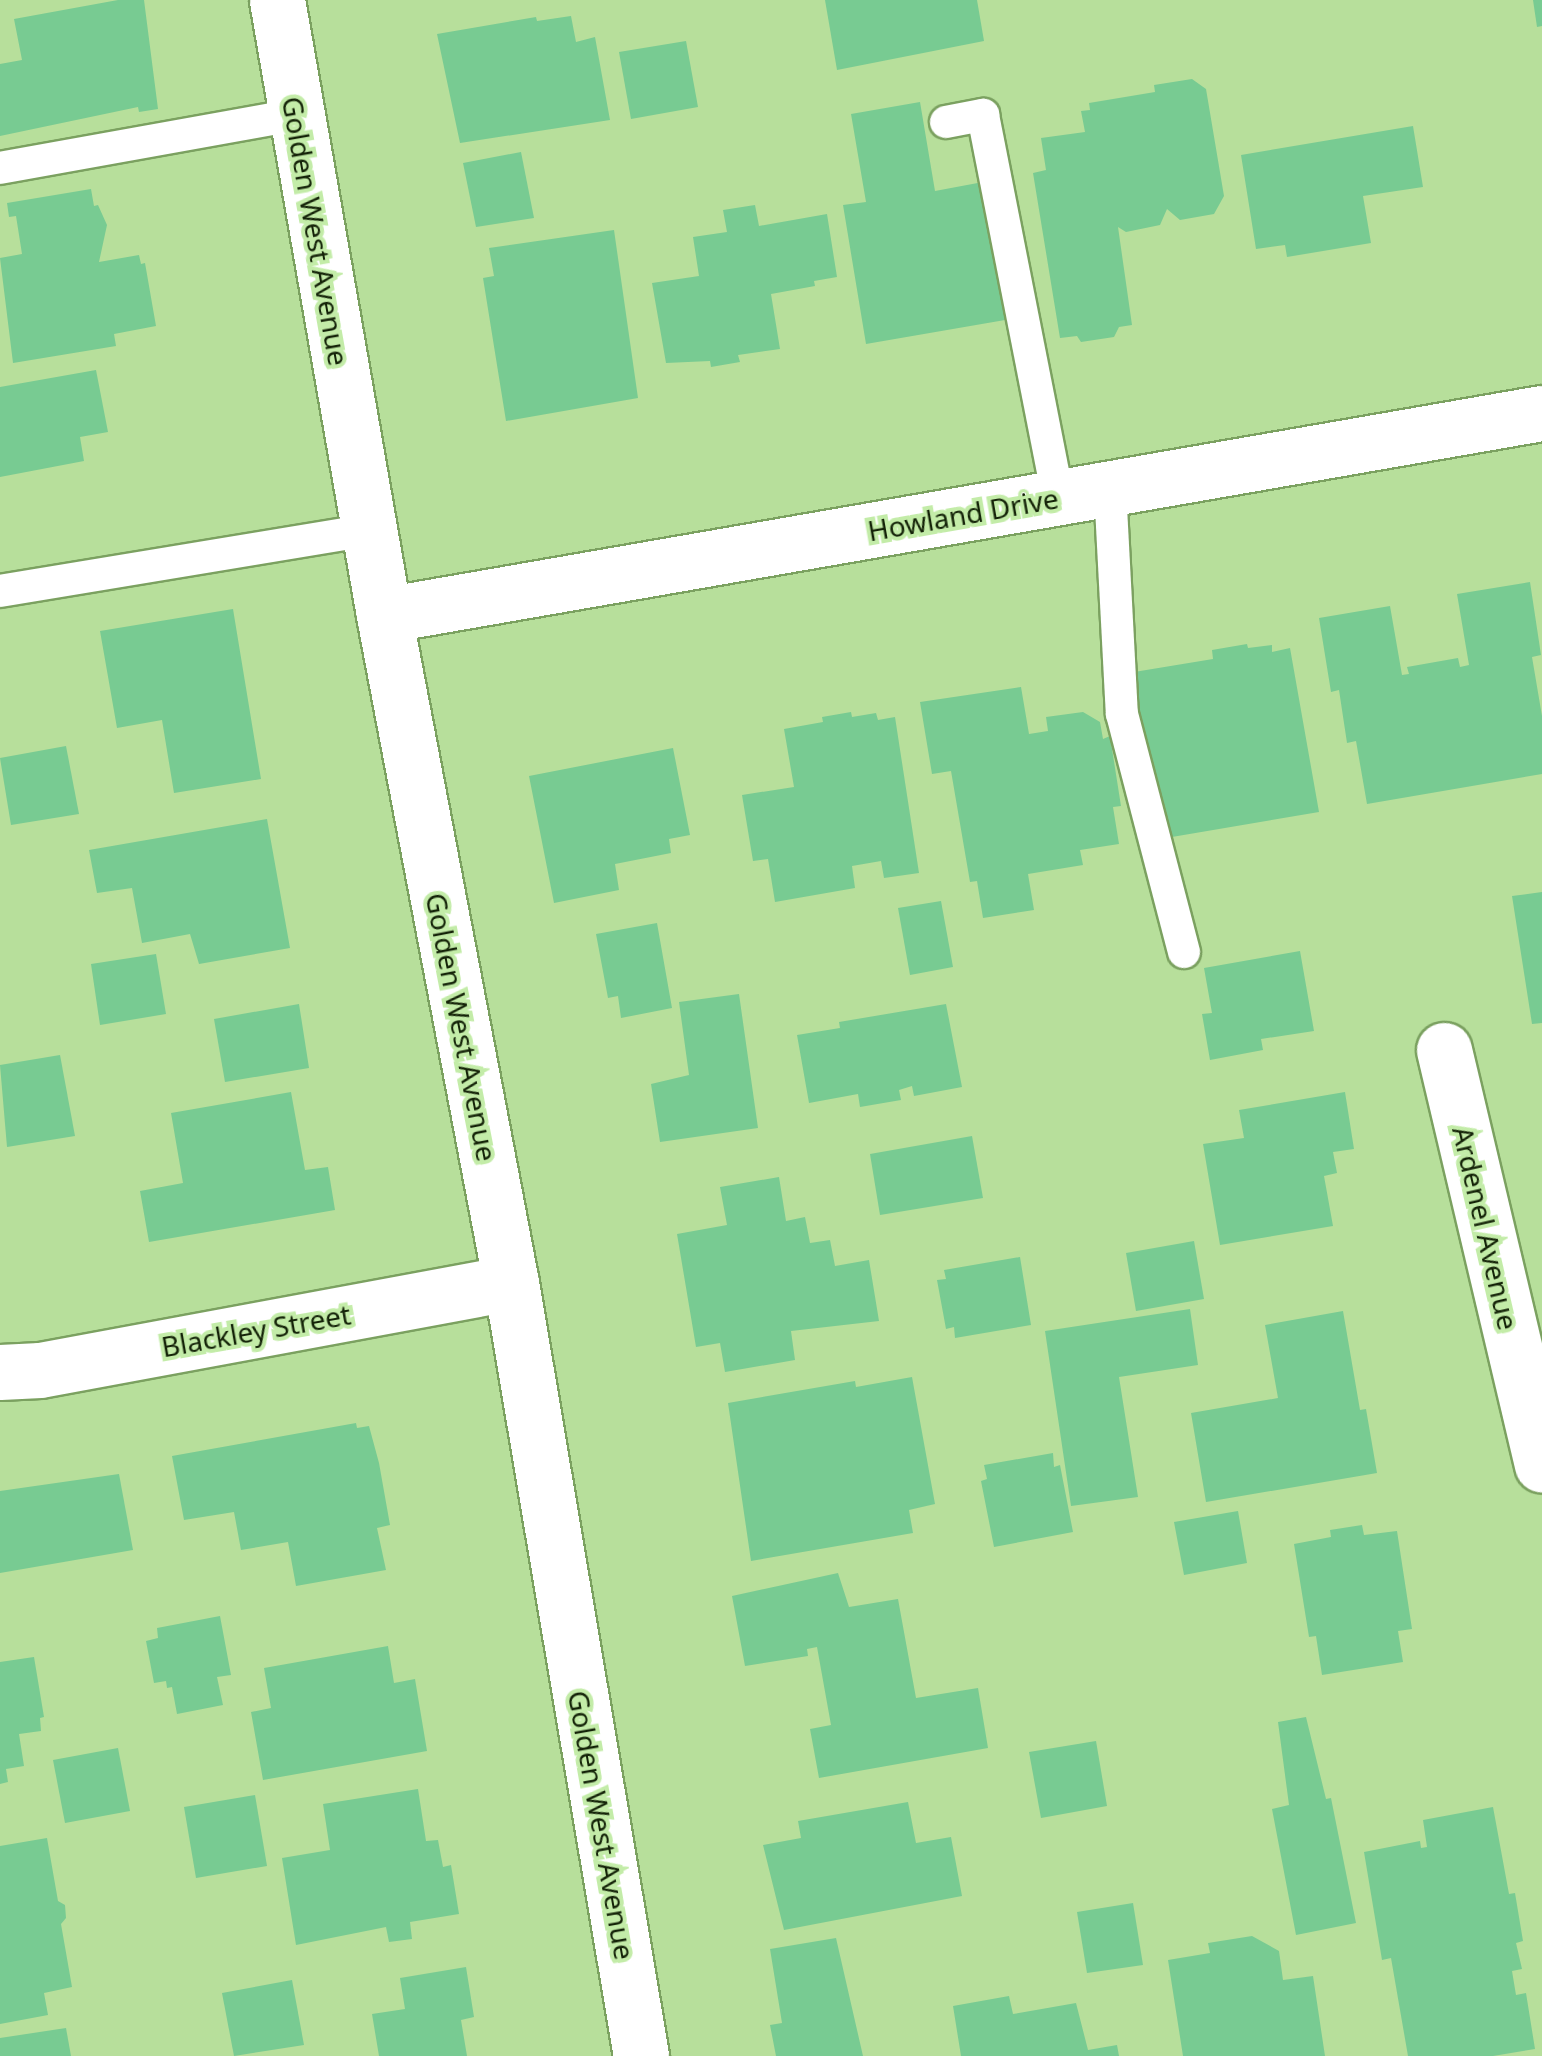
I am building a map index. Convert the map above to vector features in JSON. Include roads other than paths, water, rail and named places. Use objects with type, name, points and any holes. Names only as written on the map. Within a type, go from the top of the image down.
[{"type":"street","name":"Golden West Avenue","points":[[276,0],[368,530],[511,1283],[641,2056]]},
{"type":"street","name":"Howland Drive","points":[[384,615],[1542,413]]},
{"type":"street","name":"Ardenel Avenue","points":[[1444,1050],[1542,1465]]},
{"type":"street","name":"Blackley Street","points":[[0,1372],[40,1370],[511,1283]]},
{"type":"lane","points":[[0,168],[295,115]]},
{"type":"lane","points":[[946,122],[983,115],[1084,493],[1122,714],[1184,952]]},
{"type":"lane","points":[[0,590],[368,530]]}]
